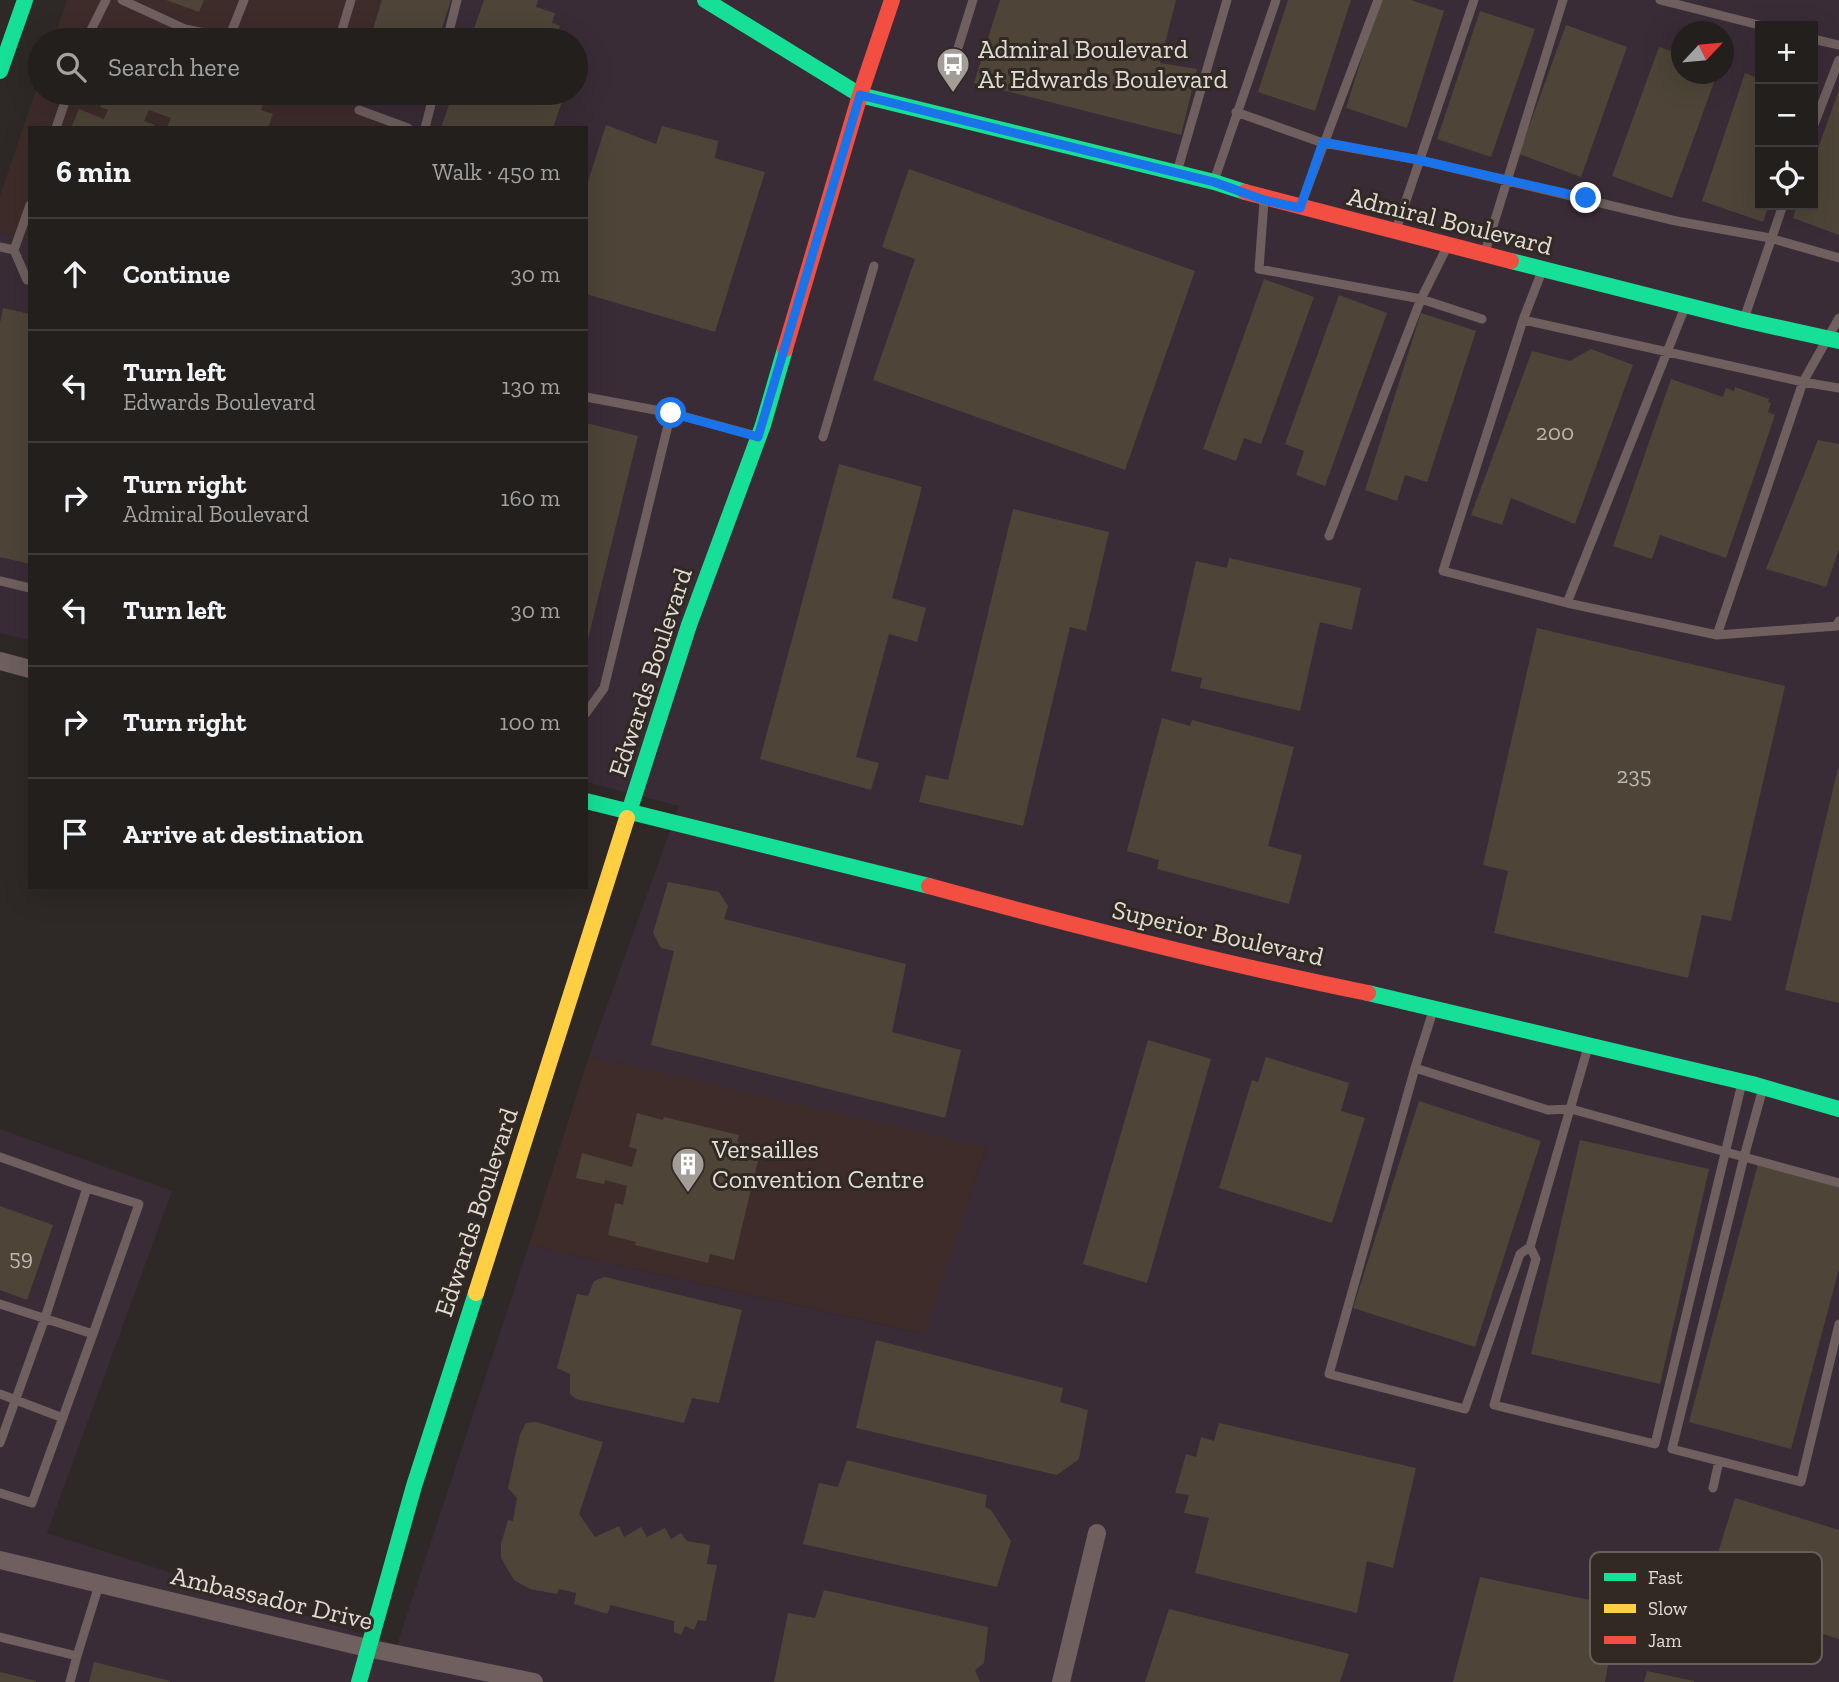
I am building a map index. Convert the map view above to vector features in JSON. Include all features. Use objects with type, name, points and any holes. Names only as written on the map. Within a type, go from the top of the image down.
[{"type":"street","points":[[0,72],[25,0]]},
{"type":"street","name":"Admiral Boulevard","points":[[705,0],[860,95],[1214,182],[1264,200],[1834,341]]},
{"type":"street","name":"Edwards Boulevard","points":[[359,1682],[414,1486],[689,625],[758,437],[860,95],[892,0]]},
{"type":"street","points":[[0,661],[28,668]]},
{"type":"street","name":"Superior Boulevard","points":[[588,801],[877,872],[1097,932],[1589,1045],[1742,1082],[1839,1109]]},
{"type":"street","points":[[1060,1682],[1097,1533]]},
{"type":"street","name":"Ambassador Drive","points":[[0,1560],[367,1648],[534,1682]]},
{"type":"lane","points":[[92,28],[106,0]]},
{"type":"lane","points":[[122,0],[183,28]]},
{"type":"lane","points":[[237,28],[244,0]]},
{"type":"lane","points":[[343,28],[351,0]]},
{"type":"lane","points":[[450,28],[457,0]]},
{"type":"lane","points":[[953,64],[973,0]]},
{"type":"lane","points":[[1176,173],[1227,0]]},
{"type":"lane","points":[[1214,182],[1276,0]]},
{"type":"lane","points":[[1300,208],[1378,0]]},
{"type":"lane","points":[[1395,233],[1474,0]]},
{"type":"lane","points":[[1485,255],[1563,0]]},
{"type":"lane","points":[[1660,0],[1755,24]]},
{"type":"lane","points":[[1818,40],[1839,46]]},
{"type":"lane","points":[[1818,114],[1839,60]]},
{"type":"lane","points":[[57,126],[64,105]]},
{"type":"lane","points":[[426,126],[431,105]]},
{"type":"lane","points":[[359,110],[403,126]]},
{"type":"lane","points":[[1236,112],[1323,142],[1419,160],[1676,220],[1770,238],[1839,258]]},
{"type":"lane","points":[[1264,200],[1259,269],[1421,299],[1482,319]]},
{"type":"lane","points":[[1744,320],[1781,210]]},
{"type":"lane","points":[[28,211],[14,250],[28,279]]},
{"type":"lane","points":[[1329,536],[1421,299],[1447,246]]},
{"type":"lane","points":[[0,247],[14,250]]},
{"type":"lane","points":[[823,437],[874,266]]},
{"type":"lane","points":[[1543,270],[1523,320],[1443,571],[1567,603],[1717,635],[1837,626],[1839,621]]},
{"type":"lane","points":[[1567,603],[1686,306]]},
{"type":"lane","points":[[1717,635],[1803,382],[1834,341],[1839,318]]},
{"type":"lane","points":[[1523,320],[1839,388]]},
{"type":"lane","points":[[588,397],[671,413],[758,437]]},
{"type":"lane","points":[[588,710],[604,688],[671,413]]},
{"type":"lane","points":[[0,581],[28,588]]},
{"type":"lane","points":[[1434,1009],[1329,1374],[1465,1409],[1520,1254],[1530,1247],[1589,1045]]},
{"type":"lane","points":[[1415,1068],[1548,1110],[1571,1109],[1839,1183]]},
{"type":"lane","points":[[1530,1247],[1536,1259],[1494,1405],[1655,1444],[1742,1082]]},
{"type":"lane","points":[[1763,1088],[1672,1449],[1801,1482],[1839,1324]]},
{"type":"lane","points":[[0,1157],[139,1204],[32,1503],[0,1493]]},
{"type":"lane","points":[[0,1443],[46,1318],[87,1188]]},
{"type":"lane","points":[[1,1306],[93,1334]]},
{"type":"lane","points":[[0,1394],[63,1418]]},
{"type":"lane","points":[[1713,1488],[1719,1461]]},
{"type":"lane","points":[[70,1682],[99,1585]]},
{"type":"lane","points":[[0,1637],[77,1656]]},
{"type":"shaded area","points":[[67,0],[379,0],[373,28],[57,28]]},
{"type":"shaded area","points":[[379,0],[1839,0],[1839,1682],[0,1682],[0,1129],[172,1191],[47,1533],[397,1645],[529,1245],[924,1334],[987,1147],[589,1056],[679,806],[588,783],[588,126],[397,126],[354,108],[355,105],[588,105],[588,28],[373,28]]},
{"type":"shaded area","points":[[31,105],[355,105],[354,108],[397,126],[28,126],[28,239],[0,232],[0,196]]},
{"type":"shaded area","points":[[0,232],[28,239],[28,640],[0,633]]},
{"type":"shaded area","points":[[589,1056],[987,1146],[925,1334],[529,1245]]},
{"type":"building","points":[[166,0],[204,0],[199,12]]},
{"type":"building","points":[[382,0],[451,0],[442,28],[373,28]]},
{"type":"building","points":[[484,0],[538,0],[536,7],[555,13],[552,23],[560,26],[559,28],[474,28]]},
{"type":"building","points":[[1000,0],[1176,0],[1160,63],[1197,69],[1181,135],[974,83]]},
{"type":"building","points":[[1288,0],[1351,0],[1315,111],[1258,92]]},
{"type":"building","points":[[1380,0],[1411,0],[1444,11],[1407,128],[1346,108]]},
{"type":"building","points":[[1480,11],[1535,29],[1491,157],[1437,139]]},
{"type":"building","points":[[1566,25],[1627,47],[1581,177],[1519,154]]},
{"type":"building","points":[[1659,47],[1671,51],[1671,84],[1713,84],[1672,198],[1612,176]]},
{"type":"building","points":[[1745,73],[1755,77],[1755,210],[1767,210],[1763,222],[1702,201]]},
{"type":"building","points":[[1839,90],[1839,235],[1793,218],[1795,210],[1818,210],[1818,148]]},
{"type":"building","points":[[263,105],[261,110],[273,114],[269,126],[168,126],[171,118],[149,110],[144,121],[155,126],[72,126],[79,109],[104,119],[108,110],[100,107]]},
{"type":"building","points":[[449,105],[561,105],[554,126],[442,126]]},
{"type":"building","points":[[606,125],[656,144],[662,126],[718,141],[715,158],[765,172],[715,332],[588,295],[588,182]]},
{"type":"building","points":[[909,169],[1195,271],[1125,470],[873,380],[915,259],[882,247]]},
{"type":"building","points":[[1264,279],[1314,297],[1261,444],[1244,438],[1236,461],[1203,449]]},
{"type":"building","points":[[1339,295],[1387,313],[1325,486],[1296,475],[1304,451],[1285,444]]},
{"type":"building","points":[[3,308],[28,314],[28,564],[0,557],[0,323]]},
{"type":"building","points":[[1421,313],[1476,331],[1427,482],[1405,475],[1397,501],[1365,490]]},
{"type":"building","points":[[1591,349],[1633,365],[1575,524],[1511,498],[1502,525],[1471,515],[1532,351],[1570,361]]},
{"type":"building","points":[[1671,379],[1723,397],[1726,388],[1734,391],[1735,387],[1769,399],[1768,402],[1771,403],[1768,412],[1775,415],[1726,558],[1660,535],[1652,559],[1613,546]]},
{"type":"building","points":[[588,424],[638,436],[588,639]]},
{"type":"building","points":[[1818,440],[1839,444],[1839,549],[1826,587],[1766,569]]},
{"type":"building","points":[[839,464],[922,487],[892,598],[926,608],[917,642],[889,634],[856,757],[879,763],[871,790],[760,759]]},
{"type":"building","points":[[1013,509],[1109,532],[1086,631],[1070,627],[1023,826],[919,802],[926,775],[948,780]]},
{"type":"building","points":[[1229,558],[1361,588],[1352,630],[1320,622],[1300,711],[1200,688],[1202,678],[1171,671],[1196,561],[1227,568]]},
{"type":"building","points":[[1537,628],[1785,686],[1731,921],[1702,915],[1688,978],[1494,933],[1508,871],[1483,865]]},
{"type":"building","points":[[1162,718],[1190,726],[1192,720],[1294,747],[1268,846],[1302,855],[1289,904],[1157,869],[1159,860],[1127,851]]},
{"type":"building","points":[[1839,769],[1839,1003],[1785,990]]},
{"type":"building","points":[[668,882],[719,892],[728,906],[724,919],[906,964],[892,1032],[961,1050],[945,1118],[651,1045],[674,951],[661,948],[653,933]]},
{"type":"building","points":[[1148,1040],[1211,1059],[1147,1283],[1083,1264]]},
{"type":"building","points":[[1266,1057],[1349,1083],[1341,1111],[1365,1118],[1332,1223],[1219,1188],[1252,1080],[1258,1082]]},
{"type":"building","points":[[1419,1101],[1541,1141],[1475,1347],[1353,1308]]},
{"type":"building","name":"Versailles Convention Centre","points":[[637,1113],[739,1135],[737,1142],[761,1148],[734,1260],[710,1254],[708,1263],[635,1245],[636,1242],[608,1235],[615,1203],[623,1205],[627,1186],[605,1180],[604,1184],[576,1178],[582,1153],[632,1167],[637,1149],[629,1147]]},
{"type":"building","points":[[1580,1140],[1709,1169],[1660,1384],[1531,1354]]},
{"type":"building","points":[[1758,1164],[1839,1186],[1839,1269],[1791,1449],[1689,1422]]},
{"type":"building","points":[[0,1206],[53,1225],[27,1300],[0,1290]]},
{"type":"building","points":[[605,1277],[742,1310],[719,1403],[692,1398],[684,1423],[576,1399],[570,1394],[570,1374],[557,1368],[577,1294],[588,1296],[594,1281]]},
{"type":"building","points":[[876,1340],[1063,1388],[1060,1402],[1088,1410],[1079,1459],[1057,1475],[856,1428]]},
{"type":"building","points":[[536,1422],[603,1442],[579,1514],[595,1537],[619,1526],[624,1537],[641,1527],[647,1537],[665,1528],[671,1539],[681,1533],[687,1541],[710,1545],[707,1564],[717,1565],[706,1621],[698,1620],[694,1630],[685,1626],[681,1635],[674,1632],[674,1621],[611,1605],[607,1614],[574,1604],[576,1593],[559,1589],[557,1594],[530,1589],[514,1580],[501,1558],[501,1544],[508,1520],[513,1521],[517,1498],[508,1488],[520,1434],[526,1423]]},
{"type":"building","points":[[1219,1423],[1416,1468],[1393,1568],[1367,1561],[1357,1613],[1195,1573],[1209,1518],[1184,1513],[1189,1495],[1175,1493],[1186,1454],[1196,1457],[1201,1437],[1214,1441]]},
{"type":"building","points":[[847,1460],[987,1495],[985,1507],[991,1510],[1011,1541],[997,1587],[803,1544],[819,1483],[838,1487]]},
{"type":"building","points":[[1735,1498],[1839,1530],[1839,1639],[1822,1634],[1822,1552],[1718,1552]]},
{"type":"building","points":[[1480,1577],[1590,1600],[1590,1664],[1608,1664],[1605,1682],[1453,1682]]},
{"type":"building","points":[[824,1590],[988,1627],[984,1663],[975,1670],[980,1682],[774,1682],[788,1613],[815,1618]]},
{"type":"building","points":[[1169,1609],[1349,1654],[1340,1682],[1145,1682]]},
{"type":"building","points":[[94,1662],[170,1681],[170,1682],[89,1682]]},
{"type":"building","points":[[1647,1671],[1694,1681],[1694,1682],[1644,1682]]},
{"type":"building","points":[[0,1672],[36,1681],[36,1682],[0,1682]]},
{"type":"traffic: fast","points":[[0,71],[25,0]]},
{"type":"traffic: fast","points":[[705,0],[860,95],[1214,182],[1245,192]]},
{"type":"traffic: fast","points":[[1511,261],[1744,320],[1839,341]]},
{"type":"traffic: fast","points":[[627,818],[689,625],[763,425],[785,349]]},
{"type":"traffic: fast","points":[[588,801],[929,886]]},
{"type":"traffic: fast","points":[[1368,993],[1752,1084],[1839,1109]]},
{"type":"traffic: fast","points":[[359,1682],[414,1486],[476,1293]]},
{"type":"traffic: slow","points":[[476,1293],[627,818]]},
{"type":"traffic: jam","points":[[785,349],[860,95],[892,0]]},
{"type":"traffic: jam","points":[[1245,192],[1511,261]]},
{"type":"traffic: jam","points":[[929,886],[1148,943],[1368,993]]},
{"type":"place","name":"Admiral Boulevard At Edwards Boulevard","points":[[953,94]]},
{"type":"place","name":"Versailles Convention Centre","points":[[688,1194]]},
{"type":"route","points":[[671,413],[758,437],[860,95],[1214,182],[1264,200],[1300,208],[1323,142],[1419,160],[1586,198]]}]
